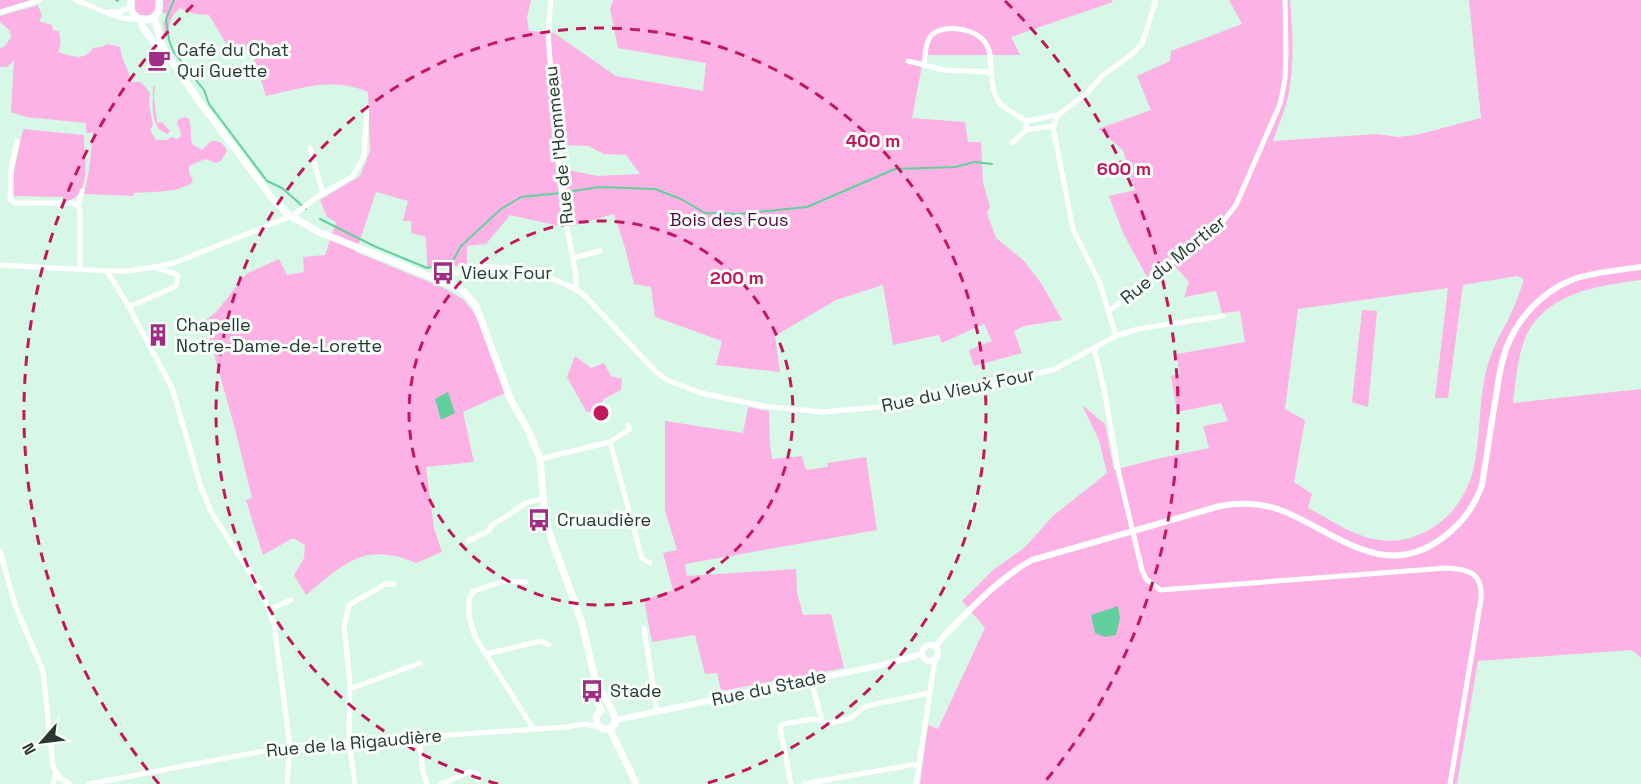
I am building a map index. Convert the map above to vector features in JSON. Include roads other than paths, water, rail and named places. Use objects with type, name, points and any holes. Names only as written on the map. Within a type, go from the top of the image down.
[{"type":"main road","points":[[140,19],[154,17],[159,9],[159,0]]},
{"type":"main road","points":[[131,2],[142,26],[201,104]]},
{"type":"main road","points":[[154,17],[163,48],[201,104],[272,198],[291,216],[319,232],[445,282],[464,292],[476,306],[510,398],[528,430],[540,459],[549,532],[581,620],[595,679],[597,702],[601,710]]},
{"type":"main road","points":[[595,679],[616,720],[610,729]]},
{"type":"main road","points":[[610,729],[600,728],[596,718],[601,710],[607,709],[613,712]]},
{"type":"main road","points":[[610,729],[636,784]]},
{"type":"street","points":[[0,12],[40,0]]},
{"type":"street","points":[[75,0],[124,19],[140,19]]},
{"type":"street","name":"Rue de l'Hommeau","points":[[551,0],[548,33],[551,72],[563,206],[576,276],[576,289]]},
{"type":"street","points":[[924,65],[928,41],[933,34],[954,29],[975,33],[982,38],[990,53],[995,98],[1001,105],[1026,121],[1058,115],[1087,93],[1102,76],[1142,44],[1156,0]]},
{"type":"street","name":"Rue du Mortier","points":[[1109,311],[1210,233],[1236,205],[1280,104],[1285,79],[1285,0]]},
{"type":"street","points":[[106,11],[120,12],[131,2]]},
{"type":"street","points":[[908,61],[944,70],[991,72]]},
{"type":"street","points":[[0,265],[107,271],[154,267],[174,263],[291,216],[353,176],[364,156],[367,105]]},
{"type":"street","points":[[1058,115],[1053,126],[1073,229],[1099,281],[1116,336]]},
{"type":"street","points":[[1026,121],[1026,130]]},
{"type":"street","points":[[1012,143],[1026,130],[1053,126]]},
{"type":"street","points":[[17,141],[11,170],[10,199],[15,203],[72,203],[78,206]]},
{"type":"street","points":[[310,148],[323,194]]},
{"type":"street","points":[[80,269],[80,212],[78,206],[82,191]]},
{"type":"street","points":[[573,258],[600,251]]},
{"type":"street","points":[[129,307],[176,286],[178,276],[154,267]]},
{"type":"street","points":[[936,646],[940,639],[997,584],[1017,568],[1032,560],[1220,506],[1242,502],[1283,511],[1353,548],[1369,553],[1392,555],[1412,552],[1436,543],[1453,530],[1476,501],[1482,485],[1502,362],[1509,340],[1520,322],[1529,310],[1543,298],[1574,279],[1597,273],[1641,267]]},
{"type":"street","name":"Rue du Vieux Four","points":[[445,282],[455,273],[466,268],[514,269],[548,277],[576,289],[656,372],[667,380],[701,393],[763,406],[804,411],[846,410],[917,402],[1054,369],[1116,336],[1138,329],[1223,316]]},
{"type":"street","points":[[107,271],[172,388],[202,490],[213,513],[255,579],[270,609],[290,746],[287,784]]},
{"type":"street","points":[[1094,348],[1142,570],[1146,579],[1160,590],[1446,568],[1462,569],[1471,572],[1477,578],[1482,587],[1481,599],[1450,784]]},
{"type":"street","points":[[540,459],[610,442],[630,429],[628,425]]},
{"type":"street","points":[[610,442],[642,558],[650,563]]},
{"type":"street","points":[[468,541],[489,531],[491,526],[526,503],[544,498]]},
{"type":"street","points":[[0,551],[15,605],[44,671],[51,759],[56,773],[70,784]]},
{"type":"street","points":[[525,582],[504,581],[474,591],[469,598],[469,616],[475,637],[533,728]]},
{"type":"street","points":[[354,784],[350,741],[350,688],[344,626],[349,605],[386,584],[394,584]]},
{"type":"street","points":[[270,609],[291,600]]},
{"type":"street","points":[[644,628],[657,711]]},
{"type":"street","points":[[486,654],[541,640],[549,645]]},
{"type":"street","points":[[935,659],[927,660],[922,654],[926,645],[936,646]]},
{"type":"street","points":[[916,784],[929,693],[935,659],[939,653],[936,646]]},
{"type":"street","name":"Rue du Stade","points":[[616,720],[811,680],[922,654]]},
{"type":"street","points":[[350,688],[420,663]]},
{"type":"street","points":[[811,680],[822,721]]},
{"type":"street","points":[[791,784],[780,728],[783,724],[813,719],[828,723],[849,719],[866,706],[929,693]]},
{"type":"street","name":"Rue de la Rigaudière","points":[[89,784],[290,746],[566,727],[585,724],[596,718]]},
{"type":"street","name":"Rue de la Rigaudière","points":[[585,724],[600,728]]},
{"type":"street","points":[[419,736],[423,772],[427,784]]},
{"type":"street","points":[[804,784],[919,765]]},
{"type":"street","points":[[441,784],[469,772],[478,774],[478,780]]},
{"type":"street","points":[[53,784],[56,773]]},
{"type":"waterway","points":[[174,0],[166,19],[173,51],[204,90],[209,104],[267,181],[282,188],[306,209]]},
{"type":"waterway","points":[[566,192],[600,187],[655,189],[681,199],[705,213],[738,214],[807,207],[895,169],[955,167],[975,162],[992,164]]},
{"type":"waterway","points":[[320,219],[374,246],[427,268],[451,264],[461,246],[501,209],[521,197],[561,193]]},
{"type":"place","name":"Café du Chat Qui Guette","points":[[159,60]]},
{"type":"place","name":"Vieux Four","points":[[443,273]]},
{"type":"place","name":"Chapelle Notre-Dame-de-Lorette","points":[[158,335]]},
{"type":"place","name":"Cruaudière","points":[[539,520]]},
{"type":"place","name":"Stade","points":[[592,691]]},
{"type":"park label","name":"Bois des Fous","points":[[729,220]]}]
